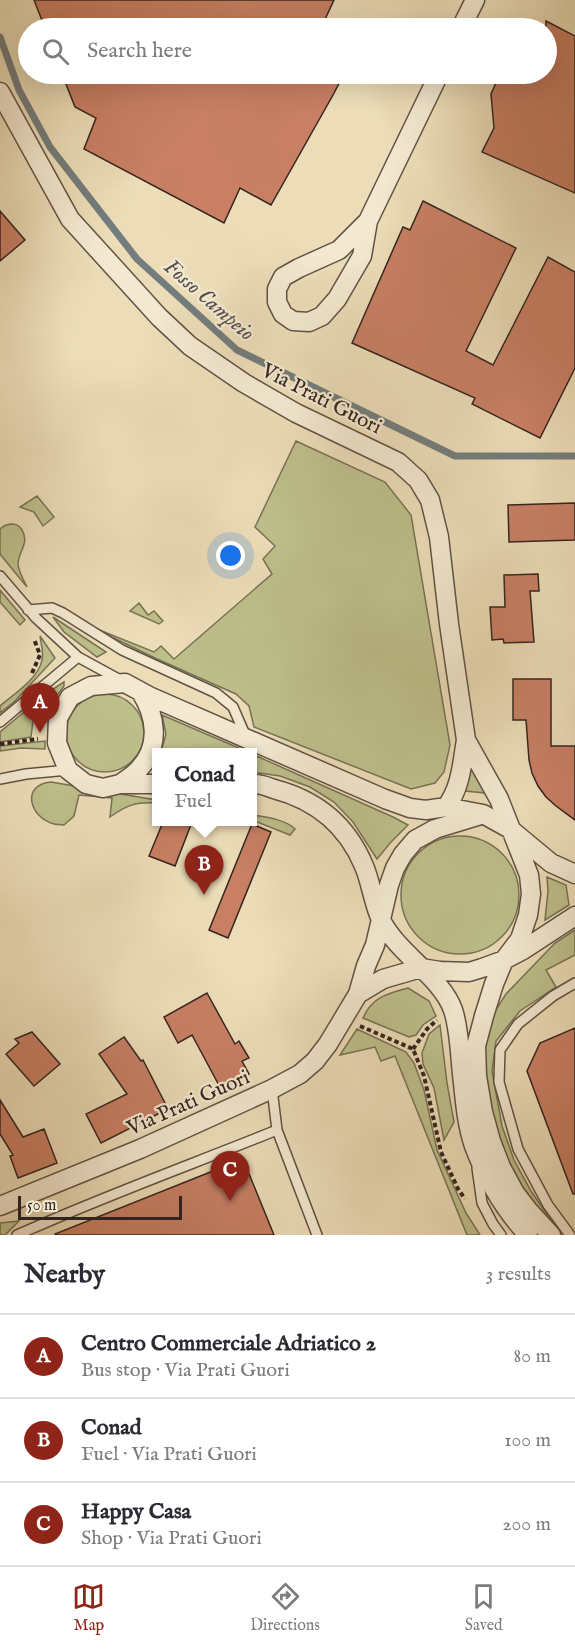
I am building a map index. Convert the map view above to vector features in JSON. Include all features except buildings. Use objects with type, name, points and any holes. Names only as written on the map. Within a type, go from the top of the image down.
[{"type":"street","points":[[466,18],[475,0]]},
{"type":"street","points":[[368,221],[339,250],[299,267],[283,277],[277,289],[277,302],[283,314],[293,321],[309,322],[322,316],[337,299],[362,255],[368,221],[434,84]]},
{"type":"street","name":"Via Prati Guori","points":[[0,92],[70,219],[159,317],[190,346],[244,383],[296,413],[398,462],[418,480],[430,500],[439,537],[448,624],[466,740],[459,784],[447,807]]},
{"type":"street","points":[[152,784],[120,784],[103,788],[86,784],[68,770],[57,743],[58,718],[70,697],[91,686],[132,687],[385,799],[410,808],[426,810],[447,807],[483,814],[510,829],[551,863],[575,874]]},
{"type":"street","points":[[120,784],[140,769],[155,739],[149,705],[132,687]]},
{"type":"street","name":"Via Prati Guori","points":[[466,740],[499,799],[510,829]]},
{"type":"street","points":[[257,784],[291,793],[308,801],[324,811],[340,827],[357,850],[365,867],[381,921],[398,944],[446,996],[454,1012],[465,1104],[474,1145],[492,1185],[514,1220],[528,1235]]},
{"type":"street","points":[[358,994],[375,945],[389,885],[403,854],[415,840],[435,829],[483,814]]},
{"type":"street","points":[[510,829],[529,875],[531,894],[528,915],[520,939],[504,960],[494,984],[476,1046],[477,1076],[490,1141],[506,1176],[515,1193],[551,1235]]},
{"type":"street","points":[[358,994],[383,979],[421,968],[469,972],[504,960],[575,916]]},
{"type":"street","name":"Via Prati Guori","points":[[0,1206],[140,1149],[300,1074],[315,1061],[328,1044],[358,994]]},
{"type":"lane","points":[[0,576],[28,610],[78,657],[132,687]]},
{"type":"lane","points":[[28,610],[52,608],[122,650],[216,693],[233,707],[247,739]]},
{"type":"lane","points":[[0,722],[78,657]]},
{"type":"lane","points":[[0,779],[68,770]]},
{"type":"lane","points":[[570,1235],[548,1205],[518,1149],[499,1082],[500,1050],[518,1024],[553,996],[575,983]]},
{"type":"lane","points":[[272,1089],[277,1130],[317,1235]]},
{"type":"lane","points":[[16,1235],[277,1130]]},
{"type":"lane","points":[[474,1145],[482,1203],[501,1235]]},
{"type":"path","points":[[26,680],[34,672],[40,655],[37,644],[26,627],[36,618]]},
{"type":"path","points":[[0,744],[43,739]]},
{"type":"path","points":[[413,1049],[427,1029],[437,1020],[437,1012]]},
{"type":"path","points":[[343,1018],[413,1049],[424,1076],[441,1152],[458,1189],[471,1208]]},
{"type":"green space","points":[[296,441],[385,482],[411,515],[450,745],[444,772],[435,783],[411,789],[254,727],[249,706],[236,694],[87,625],[154,652],[161,646],[174,659],[272,574],[263,559],[275,546],[255,527]]},
{"type":"green space","points":[[37,496],[54,517],[43,526],[34,512],[20,507]]},
{"type":"green space","points":[[10,524],[18,526],[24,535],[18,564],[27,587],[0,554],[0,529]]},
{"type":"green space","points":[[0,590],[25,620],[20,625],[0,602]]},
{"type":"green space","points":[[139,603],[148,615],[154,611],[163,621],[159,624],[130,611]]},
{"type":"green space","points":[[53,617],[106,652],[97,657],[64,632]]},
{"type":"green space","points":[[40,636],[55,658],[15,701],[0,713],[0,706],[25,686],[40,667],[43,654]]},
{"type":"green space","points":[[64,682],[64,686],[53,701],[46,722],[33,721],[31,737],[0,742],[0,732]]},
{"type":"green space","points":[[105,694],[120,697],[137,711],[144,733],[141,748],[127,765],[105,772],[90,769],[73,755],[66,733],[69,718],[83,701]]},
{"type":"green space","points":[[162,715],[239,748],[162,748],[166,734]]},
{"type":"green space","points":[[45,741],[45,749],[21,748],[0,751],[0,746]]},
{"type":"green space","points":[[257,756],[408,825],[377,859],[353,822],[334,802],[310,787],[280,776],[257,773]]},
{"type":"green space","points":[[471,766],[486,793],[465,791]]},
{"type":"green space","points":[[51,782],[152,799],[152,803],[132,805],[110,817],[112,798],[79,795],[74,816],[64,825],[54,824],[46,821],[34,809],[32,795],[41,784]]},
{"type":"green space","points":[[257,816],[291,826],[295,829],[290,835],[257,822]]},
{"type":"green space","points":[[460,836],[483,840],[502,853],[515,872],[519,895],[515,918],[502,937],[483,950],[460,954],[437,950],[418,937],[405,918],[401,895],[405,872],[418,853],[437,840]]},
{"type":"green space","points":[[547,877],[566,885],[569,905],[545,920],[548,891]]},
{"type":"green space","points":[[575,930],[575,955],[546,970],[556,987],[520,1011],[496,1041],[492,1071],[502,1126],[514,1160],[560,1235],[543,1217],[516,1179],[501,1147],[488,1106],[484,1049],[492,1016],[506,994],[555,943]]},
{"type":"green space","points":[[408,988],[429,1001],[436,1016],[423,1025],[416,1035],[409,1037],[363,1018],[376,1001]]},
{"type":"green space","points":[[440,1025],[454,1122],[444,1140],[434,1088],[423,1064],[422,1053],[429,1034]]},
{"type":"green space","points":[[357,1029],[406,1052],[414,1063],[424,1090],[437,1150],[466,1213],[480,1235],[467,1235],[395,1056],[381,1061],[375,1047],[340,1055]]},
{"type":"green space","points":[[19,1221],[5,1235],[0,1235],[0,1223]]},
{"type":"waterway","name":"Fosso Campeio","points":[[0,37],[19,90],[50,147],[137,259],[237,350],[455,456],[575,456]]},
{"type":"place","name":"Centro Commerciale Adriatico 2","points":[[40,733]]},
{"type":"place","name":"Conad","points":[[204,895]]},
{"type":"place","name":"Happy Casa","points":[[230,1201]]}]
